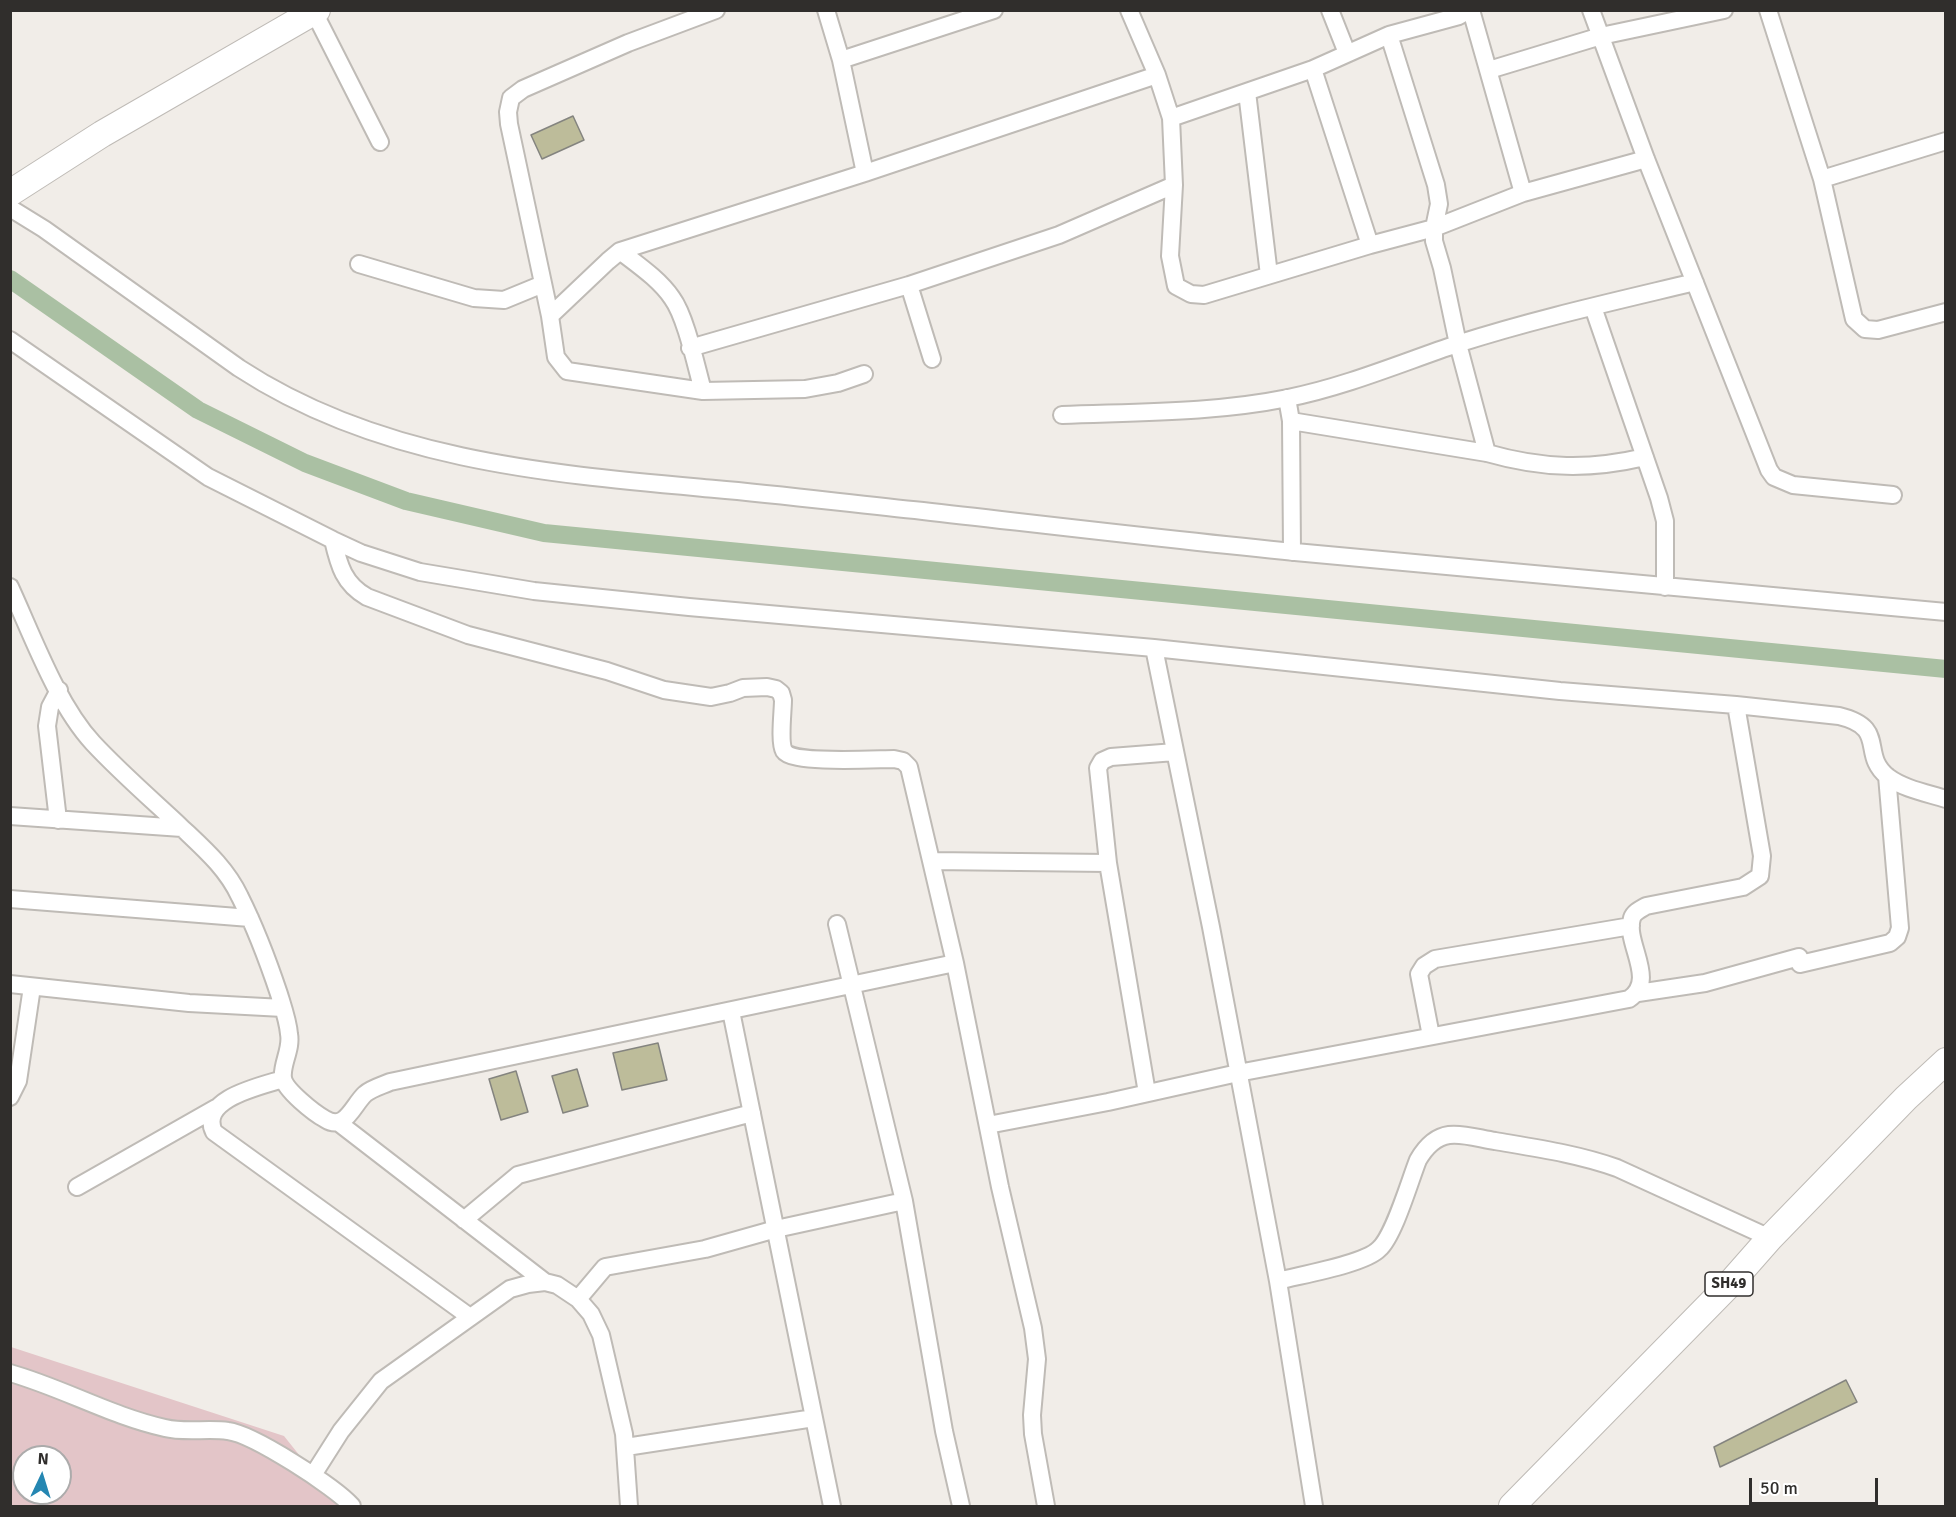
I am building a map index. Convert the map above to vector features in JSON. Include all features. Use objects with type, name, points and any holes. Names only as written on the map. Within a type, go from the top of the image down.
[{"type":"main road","points":[[10,193],[102,134],[315,11]]},
{"type":"main road","name":"SH49","points":[[1512,1506],[1726,1288],[1770,1238],[1906,1098],[1946,1061]]},
{"type":"street","points":[[716,10],[523,88],[511,98],[508,112],[509,124],[550,316],[556,357],[567,370],[702,391],[805,389],[838,383],[864,374]]},
{"type":"street","points":[[826,10],[841,60],[865,173]]},
{"type":"street","points":[[841,60],[994,10]]},
{"type":"street","points":[[1129,10],[1157,75],[1171,118],[1174,185],[1170,256],[1176,286],[1191,294],[1204,295],[1434,228],[1523,193],[1646,159]]},
{"type":"street","points":[[1330,10],[1347,52]]},
{"type":"street","points":[[1171,118],[1313,69],[1389,35],[1459,16],[1470,10],[1523,193]]},
{"type":"street","points":[[1592,10],[1646,159],[1769,470],[1774,477],[1793,485],[1893,495]]},
{"type":"street","points":[[1489,70],[1601,36],[1724,10]]},
{"type":"street","points":[[1768,10],[1822,179],[1854,319],[1864,329],[1878,330],[1946,312]]},
{"type":"street","points":[[315,11],[380,141]]},
{"type":"street","points":[[1389,35],[1436,185],[1439,204],[1434,241],[1487,453]]},
{"type":"street","points":[[1313,69],[1370,245]]},
{"type":"street","points":[[550,316],[620,251],[865,173],[1157,75]]},
{"type":"street","points":[[1247,92],[1269,275]]},
{"type":"street","points":[[1822,179],[1946,141]]},
{"type":"street","points":[[690,348],[909,285],[1059,235],[1174,185]]},
{"type":"street","points":[[10,208],[44,229],[268,387],[306,407],[407,444],[502,465],[1292,552],[1946,612]]},
{"type":"street","points":[[620,251],[642,268],[672,297],[681,312],[702,391]]},
{"type":"street","points":[[359,264],[474,298],[504,300],[543,284]]},
{"type":"street","points":[[1062,415],[1214,409],[1287,398],[1339,386],[1458,344],[1695,282]]},
{"type":"street","points":[[909,285],[932,359]]},
{"type":"street","points":[[1593,307],[1665,521],[1665,587]]},
{"type":"street","points":[[10,340],[208,477],[361,553],[420,572],[534,591],[689,607],[1154,648],[1560,691],[1839,716],[1853,719],[1864,725],[1871,740],[1876,762],[1887,776],[1901,784],[1946,799]]},
{"type":"street","points":[[1287,398],[1291,422],[1292,552]]},
{"type":"street","points":[[1291,422],[1487,453],[1512,460],[1567,467],[1613,465],[1645,457]]},
{"type":"street","points":[[333,540],[339,568],[347,581],[357,591],[368,597],[468,635],[607,671],[664,690],[711,697],[743,688],[776,689],[781,693],[783,700],[782,745],[789,755],[805,759],[894,759],[903,761],[909,767],[955,963],[1000,1187],[1033,1329],[1037,1359],[1032,1415],[1033,1434],[1046,1506]]},
{"type":"street","points":[[10,587],[58,690],[80,728],[93,743],[197,840],[226,874],[239,895],[266,957],[290,1034],[283,1079],[287,1088],[296,1096],[333,1123],[339,1123],[345,1119],[365,1094],[390,1082],[955,963]]},
{"type":"street","points":[[1154,648],[1211,927],[1278,1281],[1314,1506]]},
{"type":"street","points":[[58,690],[50,707],[46,726],[58,820]]},
{"type":"street","points":[[1638,993],[1641,978],[1631,926],[1632,917],[1637,911],[1646,906],[1743,887],[1760,876],[1762,856],[1736,705]]},
{"type":"street","points":[[1147,1093],[1108,863],[1098,768],[1102,761],[1111,757],[1175,752]]},
{"type":"street","points":[[988,1125],[1238,1073],[1629,999],[1638,993],[1705,983],[1800,960],[1890,943],[1897,937],[1900,928],[1887,776]]},
{"type":"street","points":[[10,816],[182,828]]},
{"type":"street","points":[[931,861],[1108,863]]},
{"type":"street","points":[[10,898],[250,918]]},
{"type":"street","points":[[837,924],[904,1201],[944,1431],[961,1506]]},
{"type":"street","points":[[1431,1036],[1419,974],[1424,966],[1435,959],[1631,926]]},
{"type":"street","points":[[10,984],[189,1003],[283,1008]]},
{"type":"street","points":[[10,1097],[18,1081],[32,987]]},
{"type":"street","points":[[731,1011],[832,1506]]},
{"type":"street","points":[[77,1187],[232,1097],[283,1079]]},
{"type":"street","points":[[216,1108],[211,1116],[214,1132],[470,1317]]},
{"type":"street","points":[[464,1220],[518,1175],[752,1113]]},
{"type":"street","points":[[339,1123],[545,1282]]},
{"type":"street","points":[[1278,1281],[1363,1258],[1379,1250],[1388,1238],[1424,1149],[1437,1139],[1451,1135],[1532,1147],[1591,1159],[1617,1168],[1770,1238]]},
{"type":"street","points":[[578,1299],[605,1267],[705,1249],[776,1229],[904,1201]]},
{"type":"street","points":[[313,1475],[341,1431],[381,1380],[510,1289],[545,1282],[557,1285],[578,1299],[591,1314],[601,1335],[626,1448],[629,1506]]},
{"type":"street","points":[[10,1373],[35,1380],[115,1413],[167,1429],[230,1431],[247,1437],[313,1475],[352,1506]]},
{"type":"street","points":[[626,1448],[814,1418]]},
{"type":"shaded area","points":[[11,1347],[284,1436],[340,1506],[11,1506]]},
{"type":"building","points":[[573,116],[584,140],[542,159],[531,135]]},
{"type":"building","points":[[658,1043],[667,1080],[622,1090],[613,1053]]},
{"type":"building","points":[[577,1069],[588,1106],[563,1113],[552,1076]]},
{"type":"building","points":[[516,1071],[528,1112],[501,1120],[489,1079]]},
{"type":"building","points":[[1846,1380],[1857,1402],[1720,1467],[1714,1447]]},
{"type":"waterway","points":[[10,279],[198,410],[305,463],[406,501],[544,533],[1946,669]]}]
